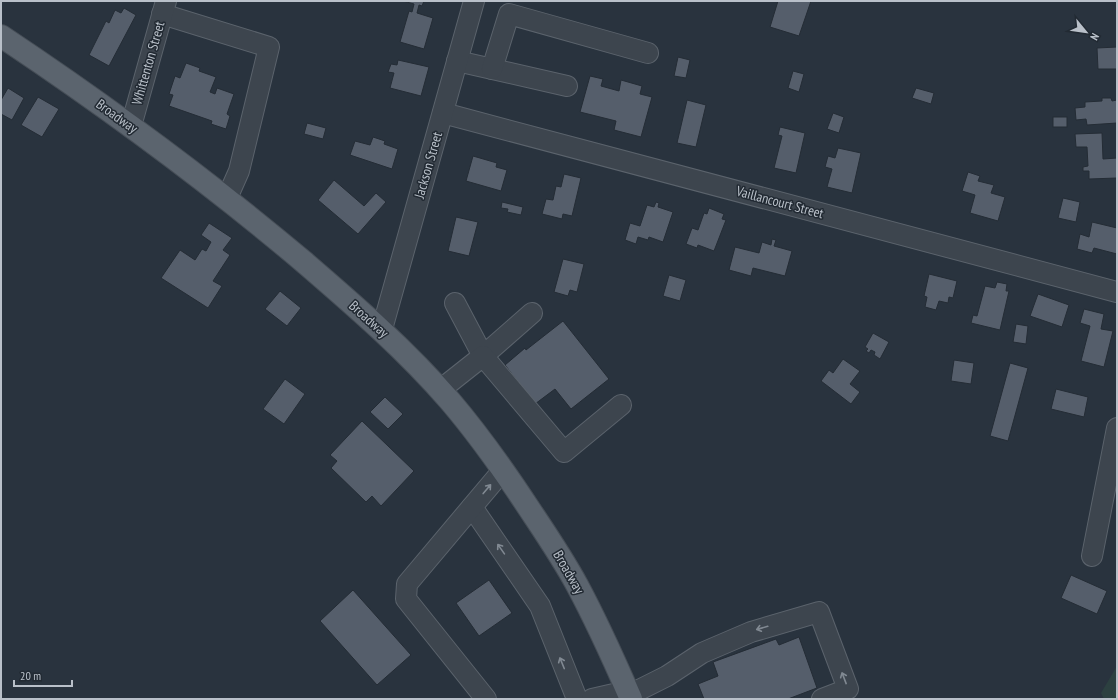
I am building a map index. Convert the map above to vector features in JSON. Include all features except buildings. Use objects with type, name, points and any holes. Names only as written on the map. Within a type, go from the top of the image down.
[{"type":"main road","name":"Broadway","points":[[1,36],[91,97],[227,198],[382,329],[440,390],[474,431],[503,470],[560,555],[578,586],[598,625],[629,695]]},
{"type":"street","name":"Jackson Street","points":[[382,329],[474,1]]},
{"type":"street","points":[[164,7],[269,47],[239,172],[227,198]]},
{"type":"street","name":"Whittenton Street","points":[[131,126],[164,7]]},
{"type":"street","points":[[492,69],[509,14],[648,53]]},
{"type":"street","points":[[457,61],[567,86]]},
{"type":"street","name":"Vaillancourt Street","points":[[443,113],[1117,292]]},
{"type":"street","points":[[455,303],[483,356],[564,452],[621,405]]},
{"type":"street","points":[[440,390],[483,356],[532,313]]},
{"type":"street","points":[[1092,556],[1117,428]]},
{"type":"street","points":[[486,699],[406,599],[407,584],[503,470]]},
{"type":"street","points":[[472,507],[540,606],[577,699]]},
{"type":"street","points":[[592,699],[629,695],[667,676],[702,653],[751,632],[819,612],[848,689],[822,699]]},
{"type":"green space","points":[[1117,666],[1117,699],[1104,699],[1101,693]]}]
